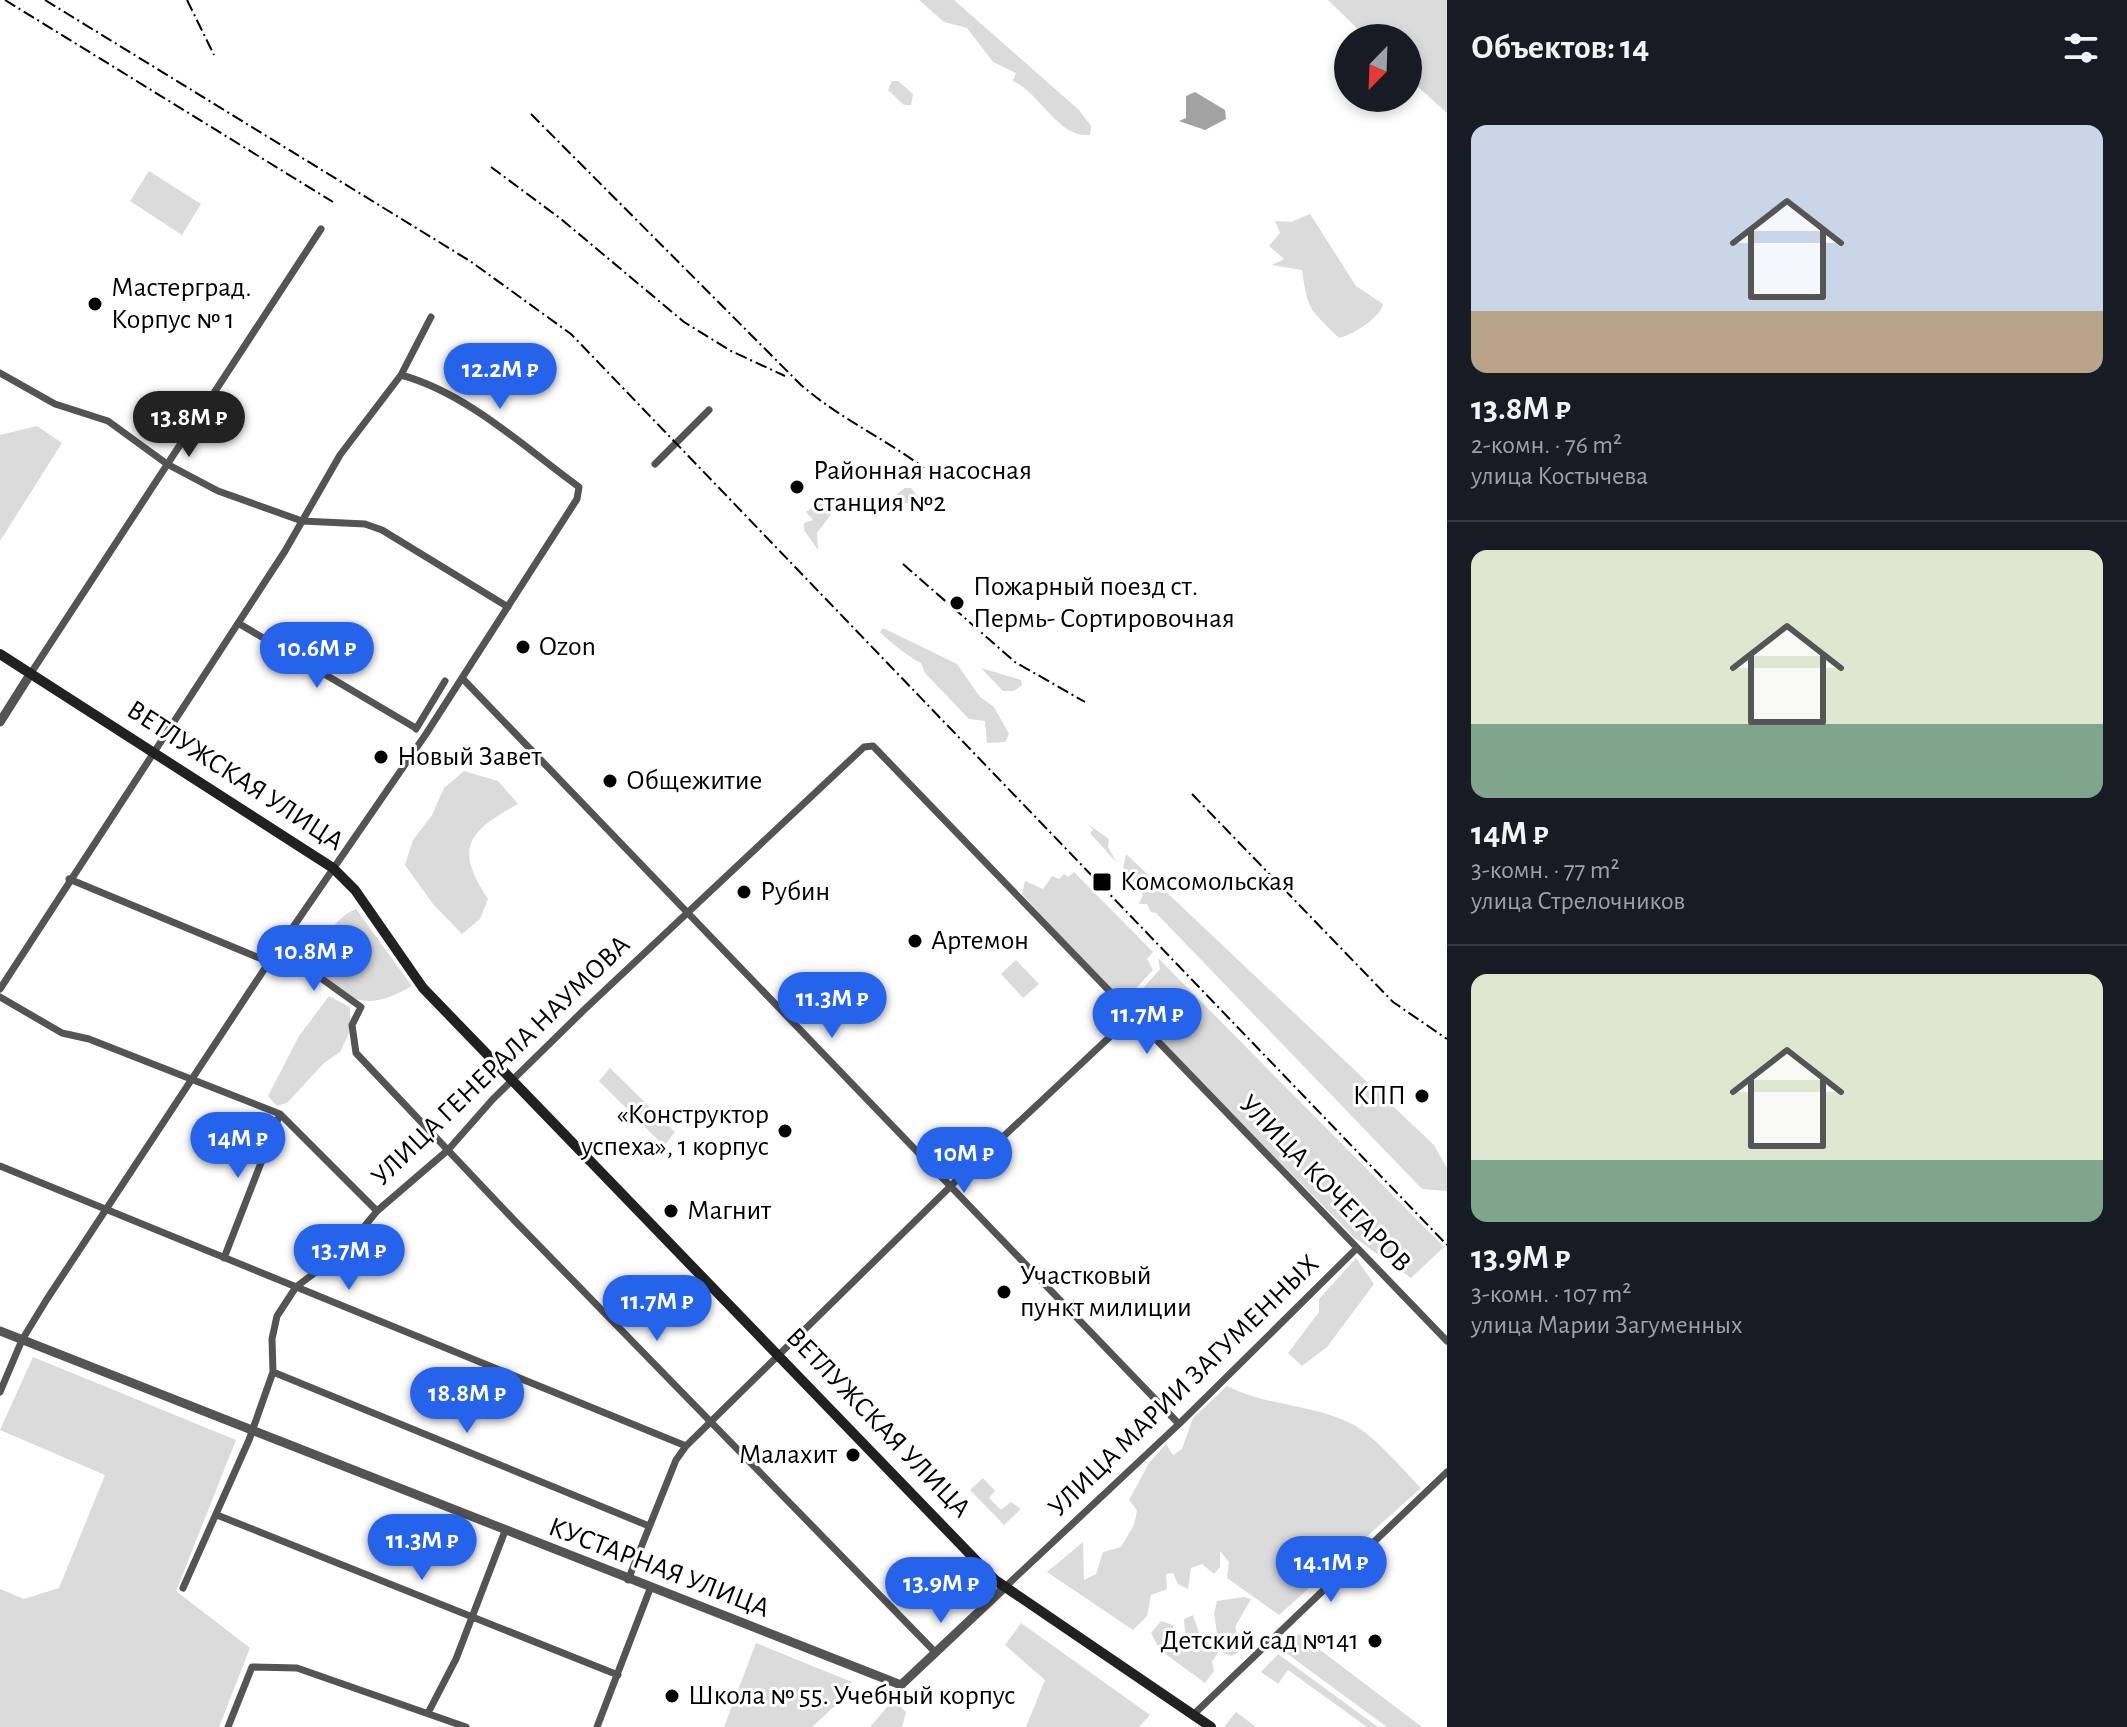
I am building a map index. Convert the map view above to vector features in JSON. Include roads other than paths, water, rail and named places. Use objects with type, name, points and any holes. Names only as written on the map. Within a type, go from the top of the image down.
[{"type":"main road","name":"ВЕТЛУЖСКАЯ УЛИЦА","points":[[0,654],[154,750],[333,868],[355,890],[423,988],[1004,1588],[1211,1727]]},
{"type":"street","points":[[0,722],[321,229]]},
{"type":"street","points":[[0,989],[238,623],[340,455],[401,375],[431,317]]},
{"type":"street","points":[[0,373],[55,404],[108,421],[167,464],[218,491],[302,521],[365,524],[382,530],[508,607]]},
{"type":"street","points":[[0,1392],[22,1340],[269,962],[426,734],[577,499],[579,487],[465,405],[426,382],[401,375]]},
{"type":"street","points":[[655,464],[709,410]]},
{"type":"street","points":[[238,623],[426,734]]},
{"type":"street","points":[[462,678],[1179,1424]]},
{"type":"street","points":[[414,727],[445,681]]},
{"type":"street","name":"УЛИЦА ГЕНЕРАЛА НАУМОВА","points":[[183,1588],[217,1515],[273,1372],[272,1339],[277,1316],[296,1287],[346,1249],[377,1211],[448,1150],[511,1080],[687,912],[864,747],[873,746]]},
{"type":"street","name":"УЛИЦА КОЧЕГАРОВ","points":[[873,746],[1131,1017],[1447,1341]]},
{"type":"street","points":[[69,879],[269,962],[290,956],[361,1007],[352,1025],[356,1053],[936,1653]]},
{"type":"street","points":[[0,997],[62,1033],[89,1039],[181,1078],[193,1079],[280,1114],[377,1211]]},
{"type":"street","points":[[628,1580],[686,1446],[951,1187],[1131,1017]]},
{"type":"street","points":[[224,1258],[280,1114]]},
{"type":"street","points":[[0,1166],[686,1446]]},
{"type":"street","name":"УЛИЦА МАРИИ ЗАГУМЕННЫХ","points":[[901,1685],[1179,1424],[1356,1249]]},
{"type":"street","name":"КУСТАРНАЯ УЛИЦА","points":[[0,1331],[650,1589],[901,1685]]},
{"type":"street","points":[[273,1372],[649,1526]]},
{"type":"street","points":[[1194,1714],[1447,1472]]},
{"type":"street","points":[[217,1515],[618,1675]]},
{"type":"street","points":[[428,1713],[472,1619],[505,1531]]},
{"type":"street","points":[[597,1727],[650,1589]]},
{"type":"street","points":[[228,1727],[252,1667],[297,1668],[466,1727]]},
{"type":"railway","points":[[5,0],[333,202]]},
{"type":"railway","points":[[45,0],[470,261],[571,334],[1447,1245]]},
{"type":"railway","points":[[187,0],[214,55]]},
{"type":"railway","points":[[531,114],[801,385],[924,468]]},
{"type":"railway","points":[[491,167],[561,219],[684,322],[731,351],[785,376]]},
{"type":"railway","points":[[903,564],[1015,662],[1085,702]]},
{"type":"railway","points":[[1192,794],[1393,1002],[1447,1039]]},
{"type":"place","name":"Мастерград. Корпус № 1","points":[[95,304]]},
{"type":"place","name":"Районная насосная станция №2","points":[[797,487]]},
{"type":"place","name":"Пожарный поезд ст. Пермь- Сортировочная","points":[[957,603]]},
{"type":"place","name":"Ozon","points":[[523,647]]},
{"type":"place","name":"Новый Завет","points":[[381,757]]},
{"type":"place","name":"Общежитие","points":[[610,781]]},
{"type":"place","name":"Комсомольская","points":[[1102,882]]},
{"type":"place","name":"Рубин","points":[[744,892]]},
{"type":"place","name":"Артемон","points":[[915,941]]},
{"type":"place","name":"КПП","points":[[1422,1096]]},
{"type":"place","name":"«Конструктор успеха», 1 корпус","points":[[785,1131]]},
{"type":"place","name":"Магнит","points":[[671,1211]]},
{"type":"place","name":"Участковый пункт милиции","points":[[1004,1292]]},
{"type":"place","name":"Малахит","points":[[853,1455]]},
{"type":"place","name":"Детский сад №141","points":[[1375,1641]]},
{"type":"place","name":"Школа № 55. Учебный корпус","points":[[672,1696]]}]
